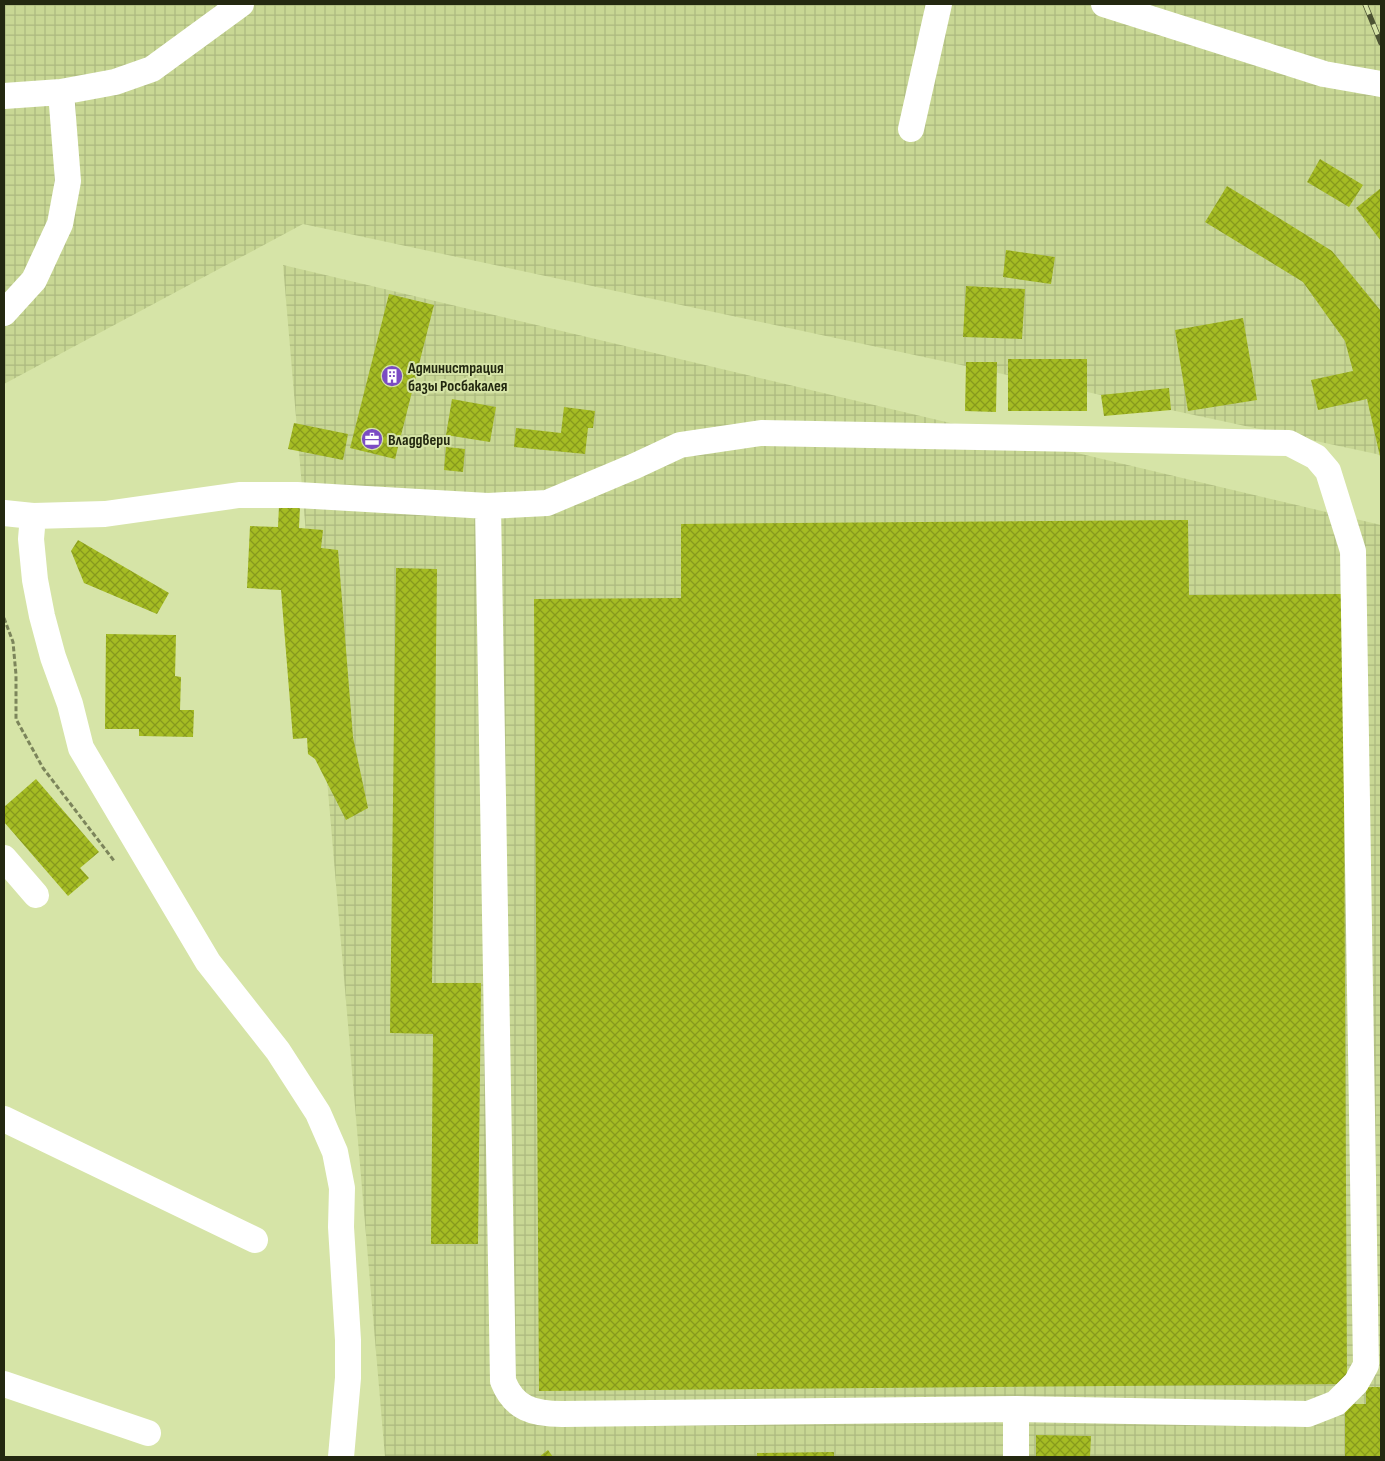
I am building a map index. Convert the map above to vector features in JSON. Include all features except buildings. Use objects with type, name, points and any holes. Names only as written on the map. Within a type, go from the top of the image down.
[{"type":"street","points":[[4,96],[61,92],[115,82],[152,69],[241,4]]},
{"type":"street","points":[[912,129],[939,4]]},
{"type":"street","points":[[1104,4],[1324,74],[1381,84]]},
{"type":"street","points":[[4,313],[34,280],[60,224],[68,181],[61,92]]},
{"type":"street","points":[[4,513],[34,516],[105,514],[239,495],[297,496],[488,506],[547,503],[680,445],[761,433],[1289,443],[1316,457],[1328,471],[1353,551],[1366,1365],[1356,1383],[1336,1403],[1308,1414],[1016,1409],[542,1414],[519,1405],[508,1394],[503,1371],[488,506]]},
{"type":"street","points":[[34,516],[31,539],[42,616],[53,657],[70,704],[81,748],[208,962],[278,1051],[318,1113],[335,1152],[342,1188],[341,1227],[348,1340],[348,1378],[341,1457]]},
{"type":"street","points":[[4,858],[36,895]]},
{"type":"street","points":[[5,1123],[255,1240]]},
{"type":"street","points":[[4,1384],[148,1432]]},
{"type":"street","points":[[1016,1409],[1016,1457]]},
{"type":"shaded area","points":[[4,4],[1381,4],[1381,455],[303,224],[4,384]]},
{"type":"shaded area","points":[[283,265],[1381,525],[1381,1457],[385,1457]]},
{"type":"railway","points":[[1365,4],[1381,43]]},
{"type":"place","name":"Администрация базы Росбакалея","points":[[392,376]]},
{"type":"place","name":"Владдвери","points":[[372,439]]}]
